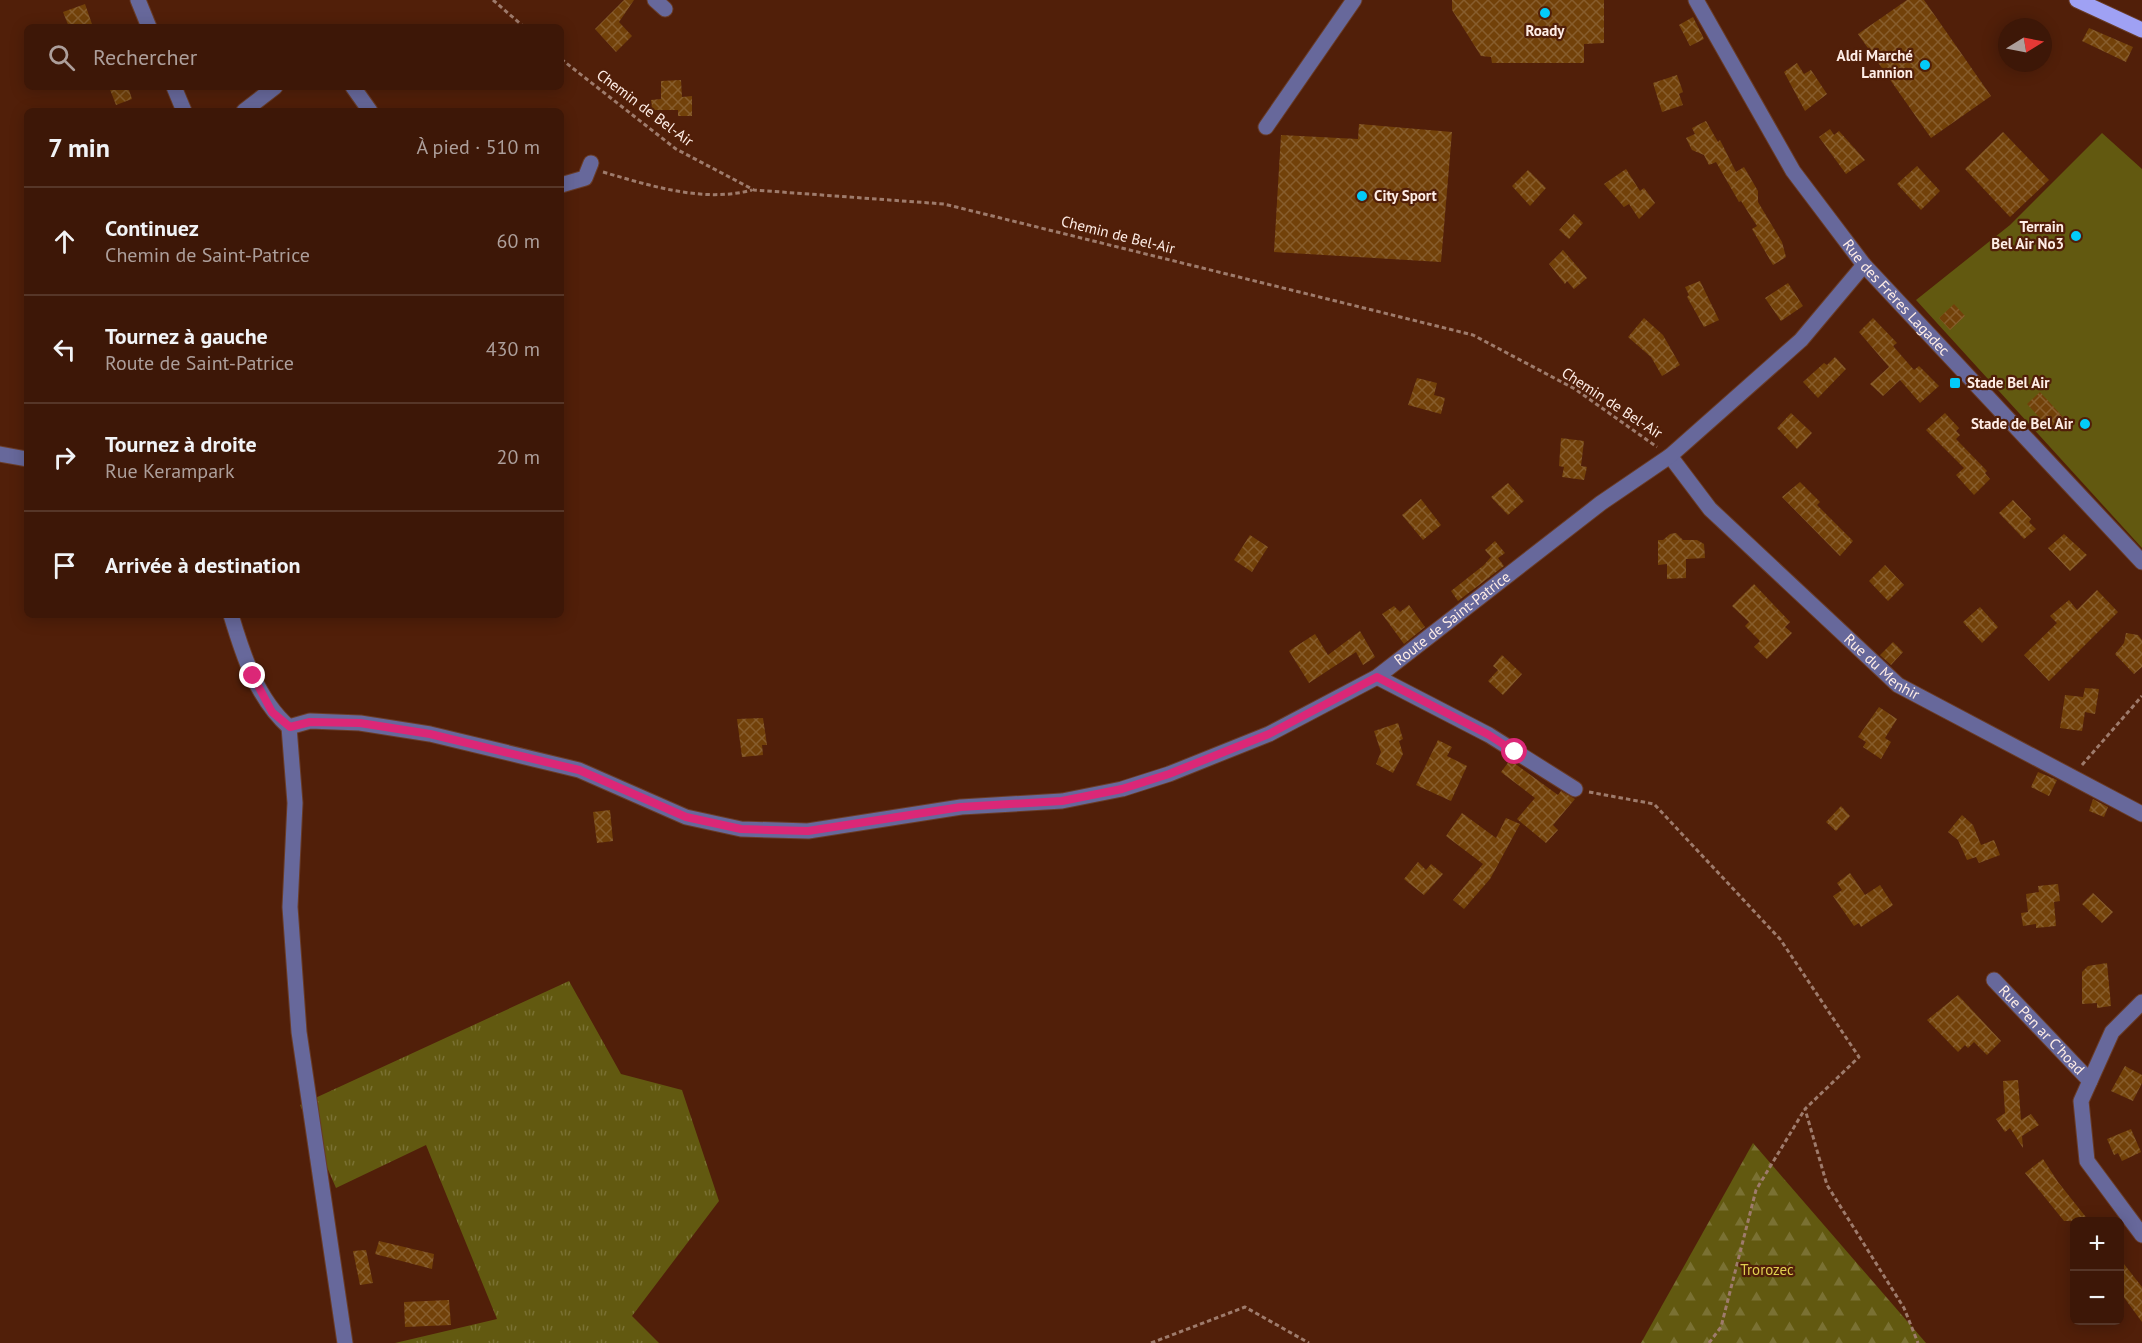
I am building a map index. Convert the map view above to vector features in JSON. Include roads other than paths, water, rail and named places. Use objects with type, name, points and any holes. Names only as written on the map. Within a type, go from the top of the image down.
[{"type":"main road","points":[[2077,0],[2142,30]]},
{"type":"street","points":[[138,0],[148,24]]},
{"type":"street","points":[[1266,127],[1354,0]]},
{"type":"street","name":"Rue des Frères Lagadec","points":[[1696,0],[1793,171],[1864,265],[2142,562]]},
{"type":"street","points":[[175,90],[183,108]]},
{"type":"street","points":[[248,108],[271,90]]},
{"type":"street","points":[[355,90],[368,108]]},
{"type":"street","points":[[564,183],[585,178],[590,166]]},
{"type":"street","name":"Route de Saint-Patrice","points":[[290,727],[310,722],[360,723],[430,734],[579,770],[686,817],[741,829],[808,831],[961,807],[1062,801],[1122,789],[1169,774],[1269,734],[1377,677],[1601,503],[1671,456],[1801,340],[1864,265]]},
{"type":"street","points":[[0,454],[24,458]]},
{"type":"street","name":"Rue du Menhir","points":[[1671,456],[1710,509],[1898,685],[2142,814]]},
{"type":"street","points":[[232,618],[241,648],[272,712],[290,727],[295,803],[290,907],[299,1032],[345,1343]]},
{"type":"street","points":[[1377,677],[1489,735],[1575,789]]},
{"type":"street","name":"Rue Pen ar C'hoad","points":[[1994,980],[2090,1081]]},
{"type":"street","name":"Rue Pen ar C'hoad","points":[[2142,1002],[2112,1032],[2081,1101],[2087,1161],[2142,1235]]},
{"type":"place","name":"Roady","points":[[1545,13]]},
{"type":"place","name":"Aldi Marché Lannion","points":[[1925,65]]},
{"type":"place","name":"City Sport","points":[[1362,196]]},
{"type":"place","name":"Terrain Bel Air No3","points":[[2076,236]]},
{"type":"place","name":"Stade Bel Air","points":[[1955,383]]},
{"type":"place","name":"Stade de Bel Air","points":[[2085,424]]},
{"type":"park label","name":"Trorozec","points":[[1767,1270]]}]
